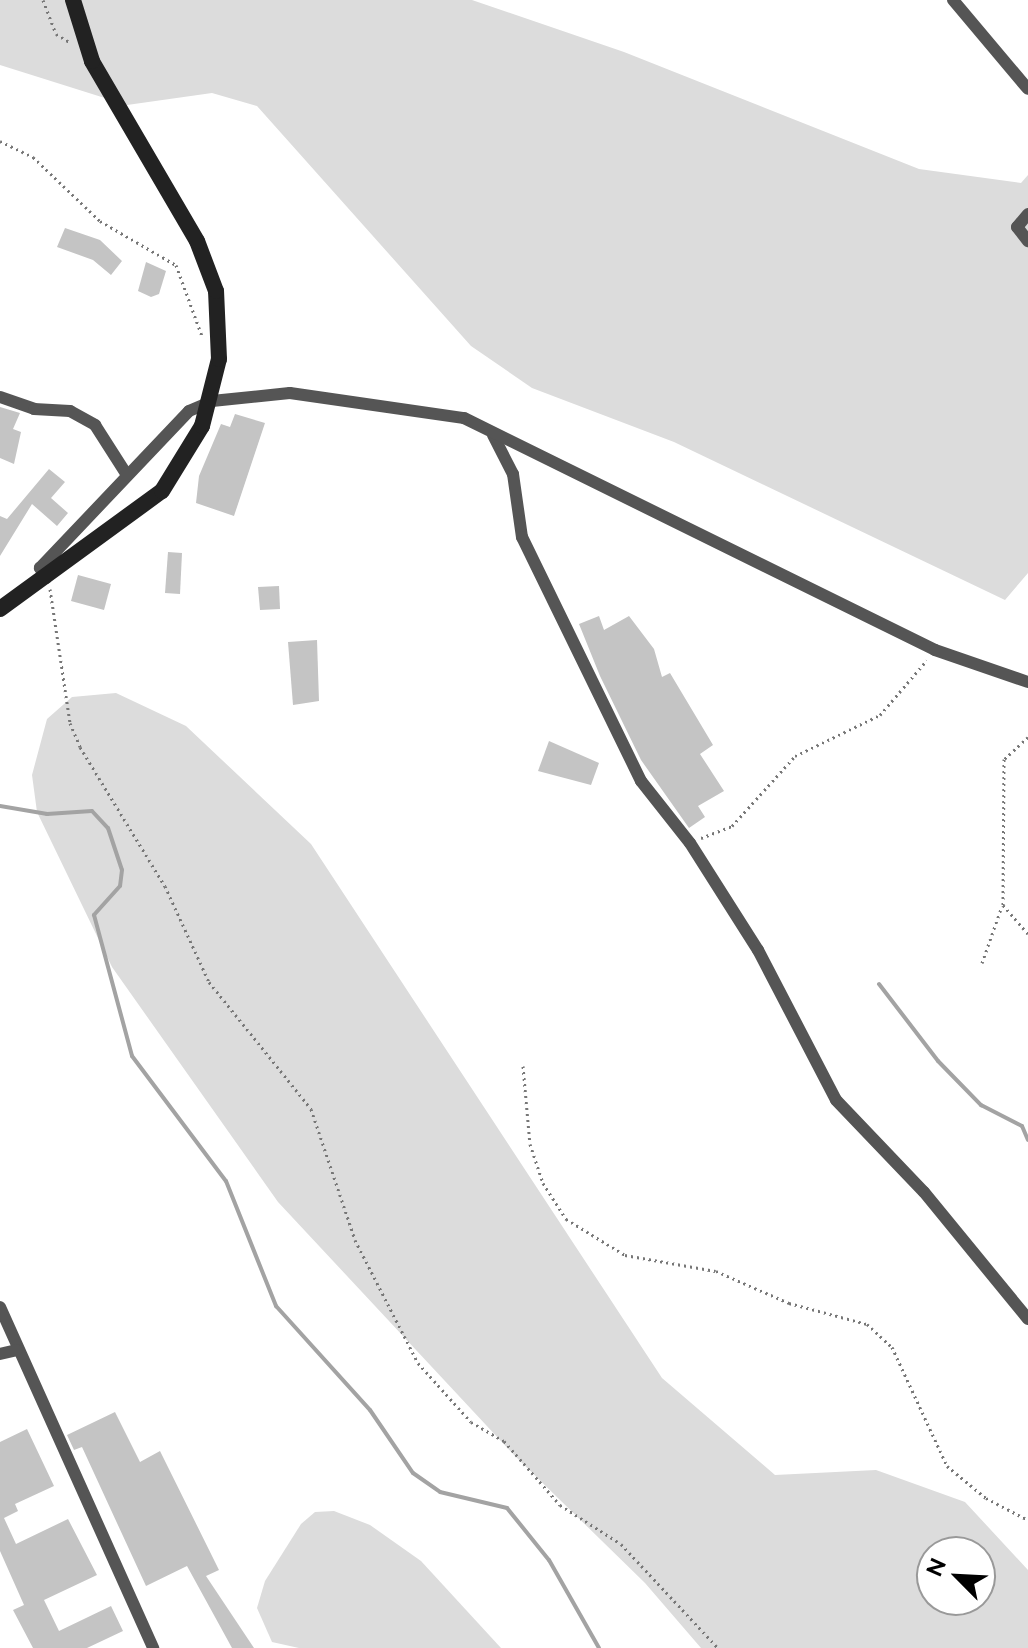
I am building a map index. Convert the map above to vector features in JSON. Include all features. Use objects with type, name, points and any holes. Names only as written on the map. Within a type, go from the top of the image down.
[{"type":"street","points":[[0,609],[162,491],[191,449],[212,401],[219,342],[216,291],[197,241],[92,61],[73,0]]},
{"type":"street","points":[[953,0],[1028,89]]},
{"type":"street","points":[[1028,214],[1017,227],[1028,241]]},
{"type":"street","points":[[46,578],[40,568],[189,411],[212,401],[290,393],[431,409],[493,435],[935,650],[1028,682]]},
{"type":"street","points":[[0,397],[34,409],[70,411],[95,425],[127,475]]},
{"type":"street","points":[[493,435],[513,474],[522,537],[641,781],[690,843],[758,950],[836,1100],[924,1192],[1028,1319]]},
{"type":"street","points":[[0,1307],[153,1648]]},
{"type":"street","points":[[0,1354],[17,1350]]},
{"type":"path","points":[[43,0],[56,34],[92,61]]},
{"type":"path","points":[[0,141],[33,157],[100,221],[176,265],[203,339],[219,342]]},
{"type":"path","points":[[46,578],[58,609],[70,723],[80,747],[165,886],[209,982],[311,1109],[355,1240],[418,1363],[471,1422],[504,1441],[560,1505],[621,1544],[718,1648]]},
{"type":"path","points":[[690,843],[732,826],[795,756],[880,715],[935,650]]},
{"type":"path","points":[[982,963],[1003,905],[1004,759],[1028,737]]},
{"type":"path","points":[[1003,905],[1028,934]]},
{"type":"path","points":[[523,1066],[530,1144],[543,1183],[566,1219],[625,1255],[716,1271],[789,1303],[867,1324],[892,1347],[947,1466],[986,1498],[1028,1520]]},
{"type":"shaded area","points":[[0,0],[472,0],[624,52],[919,169],[1021,183],[1028,175],[1028,573],[1005,600],[674,442],[532,388],[471,346],[257,106],[212,93],[127,105],[0,65]]},
{"type":"shaded area","points":[[116,693],[186,726],[311,844],[662,1378],[775,1475],[876,1470],[965,1502],[1028,1570],[1028,1648],[701,1648],[645,1583],[515,1456],[278,1202],[112,967],[37,812],[32,775],[47,719],[72,697]]},
{"type":"shaded area","points":[[334,1511],[370,1525],[421,1561],[501,1648],[299,1648],[272,1642],[257,1608],[265,1581],[301,1524],[315,1512]]},
{"type":"building","points":[[65,228],[100,240],[122,261],[111,275],[93,260],[57,247]]},
{"type":"building","points":[[146,262],[166,271],[159,294],[151,297],[138,291]]},
{"type":"building","points":[[0,407],[20,413],[13,429],[21,432],[14,464],[0,458]]},
{"type":"building","points":[[235,414],[265,423],[234,516],[196,503],[199,476],[221,424],[230,427]]},
{"type":"building","points":[[49,469],[65,482],[51,498],[68,513],[57,526],[32,504],[0,556],[0,516],[7,519]]},
{"type":"building","points":[[168,552],[182,553],[180,594],[165,593]]},
{"type":"building","points":[[78,575],[111,584],[104,610],[71,601]]},
{"type":"building","points":[[279,586],[280,609],[260,610],[258,587]]},
{"type":"building","points":[[599,616],[604,630],[629,616],[654,649],[662,677],[670,673],[713,745],[700,754],[724,791],[698,806],[705,817],[689,828],[641,760],[600,676],[579,624]]},
{"type":"building","points":[[317,640],[319,701],[293,705],[288,642]]},
{"type":"building","points":[[549,741],[599,763],[591,785],[538,771]]},
{"type":"building","points":[[115,1412],[140,1462],[160,1451],[219,1570],[206,1576],[254,1648],[232,1648],[187,1566],[146,1586],[82,1447],[74,1450],[67,1435]]},
{"type":"building","points":[[27,1429],[54,1486],[15,1504],[18,1511],[4,1518],[16,1544],[68,1519],[97,1575],[44,1600],[59,1631],[111,1606],[123,1631],[87,1648],[33,1648],[13,1610],[24,1605],[0,1551],[0,1442]]},
{"type":"waterway","points":[[0,806],[47,814],[92,811],[108,828],[122,870],[120,886],[94,915],[132,1056],[226,1181],[276,1306],[370,1410],[413,1473],[440,1492],[507,1508],[549,1560],[599,1648]]},
{"type":"waterway","points":[[879,984],[938,1061],[981,1105],[1022,1126],[1028,1140]]}]
